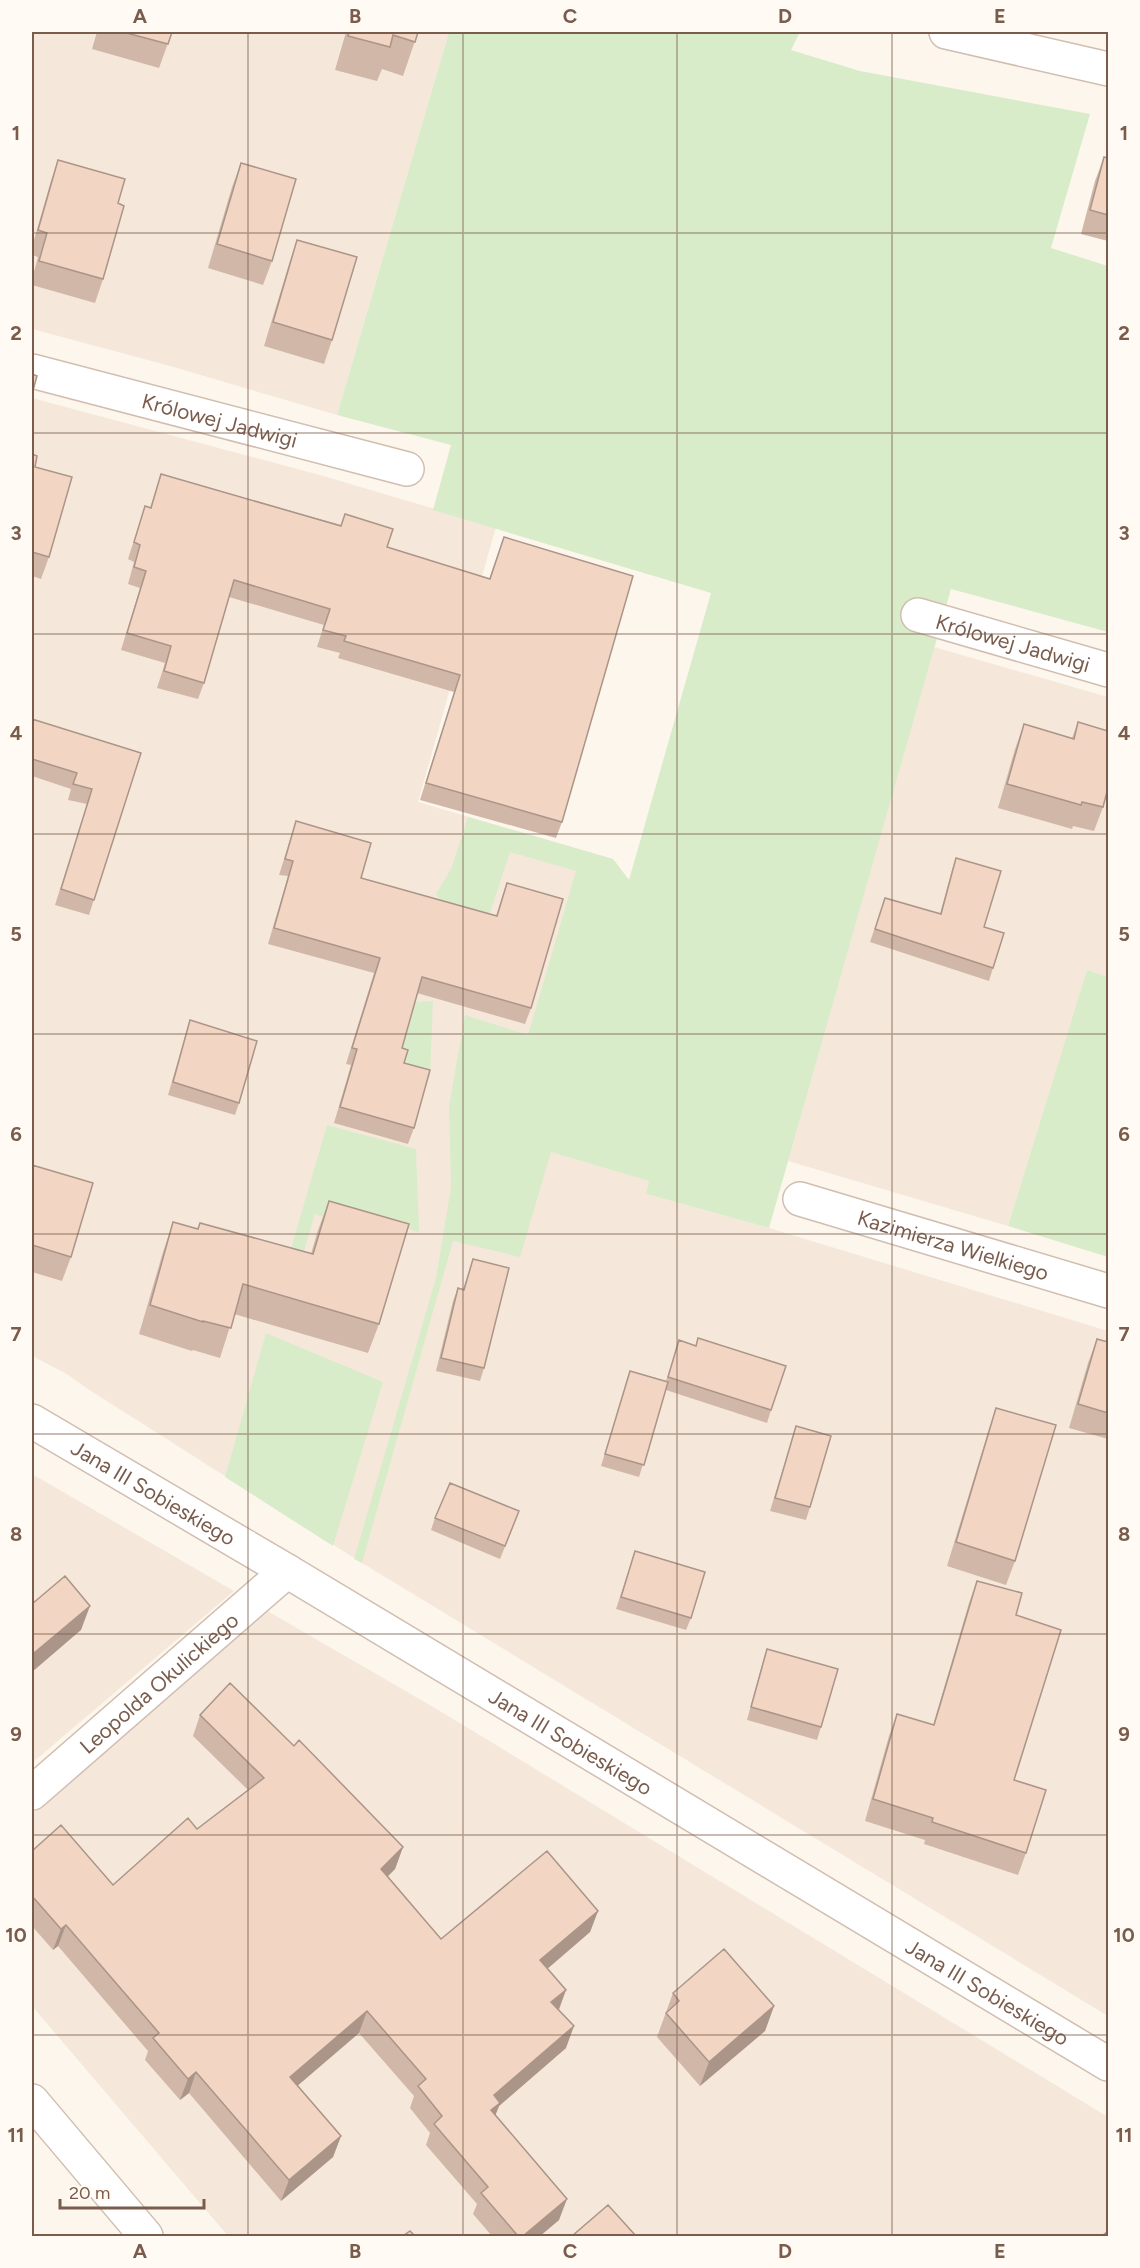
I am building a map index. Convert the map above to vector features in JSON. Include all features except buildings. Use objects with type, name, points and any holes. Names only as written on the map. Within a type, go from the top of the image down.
[{"type":"street","points":[[946,32],[1108,69]]},
{"type":"street","name":"Królowej Jadwigi","points":[[32,371],[407,469]]},
{"type":"street","name":"Królowej Jadwigi","points":[[918,615],[1108,670]]},
{"type":"street","name":"Kazimierza Wielkiego","points":[[800,1199],[1108,1291]]},
{"type":"street","name":"Jana III Sobieskiego","points":[[32,1421],[287,1571],[1108,2064]]},
{"type":"street","name":"Leopolda Okulickiego","points":[[32,1793],[287,1571]]},
{"type":"street","points":[[32,2101],[146,2236]]},
{"type":"shaded area","points":[[34,32],[449,32],[337,415],[170,366],[32,329],[32,38]]},
{"type":"shaded area","points":[[32,398],[320,475],[496,527],[418,802],[613,859],[629,880],[552,1152],[650,1181],[646,1194],[769,1228],[1108,1331],[1108,2016],[362,1563],[65,1373],[32,1356]]},
{"type":"shaded area","points":[[934,647],[1108,697],[1108,977],[1087,971],[1008,1226],[788,1161]]},
{"type":"shaded area","points":[[32,1474],[234,1591],[32,1763]]},
{"type":"shaded area","points":[[264,1609],[440,1711],[1108,2117],[1108,2236],[228,2236],[32,2006],[32,1814]]},
{"type":"green space","points":[[449,32],[786,32],[799,34],[791,50],[860,71],[1090,114],[1051,248],[1108,266],[1108,632],[951,589],[769,1228],[646,1194],[649,1181],[551,1152],[520,1257],[453,1241],[362,1563],[354,1559],[436,1278],[451,1187],[449,1106],[465,1015],[528,1035],[576,871],[510,852],[487,922],[454,921],[436,894],[451,869],[468,817],[613,859],[629,880],[711,593],[433,510],[451,445],[337,415]]},
{"type":"green space","points":[[1087,970],[1108,977],[1108,1257],[1008,1226]]},
{"type":"green space","points":[[433,1001],[430,1078],[413,1069],[394,1049],[409,1002]]},
{"type":"green space","points":[[327,1125],[416,1149],[419,1232],[345,1208],[341,1224],[315,1214],[281,1327],[269,1324]]},
{"type":"green space","points":[[266,1333],[383,1382],[333,1546],[225,1477]]}]
